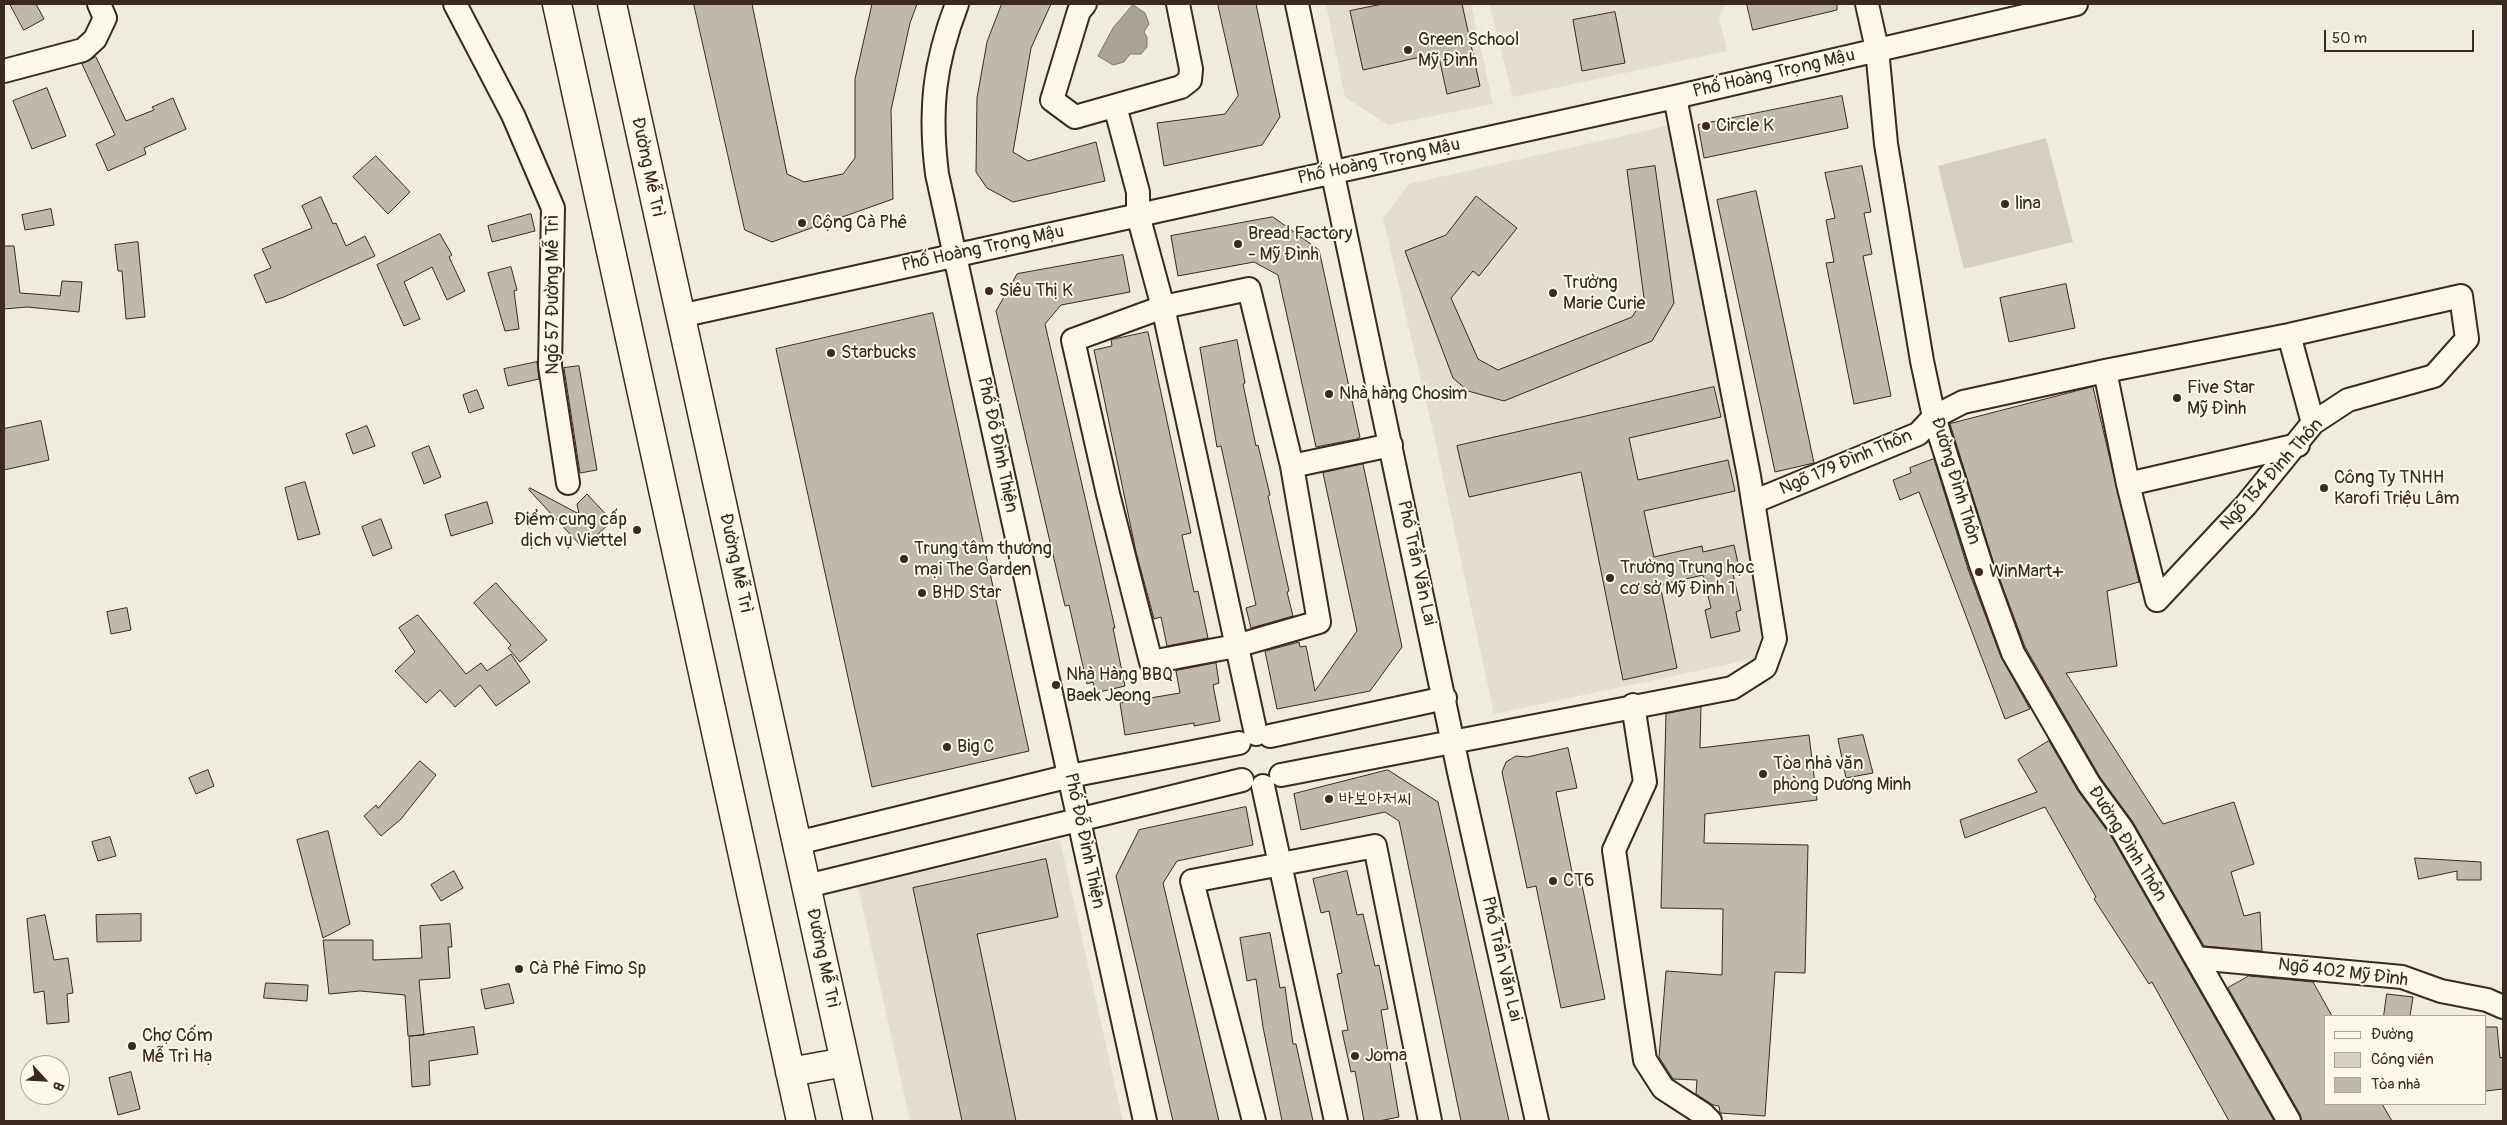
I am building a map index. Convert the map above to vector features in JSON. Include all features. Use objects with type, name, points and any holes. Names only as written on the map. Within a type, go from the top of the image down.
[{"type":"main road","points":[[557,4],[801,1121]]},
{"type":"main road","name":"Đường Mễ Trì","points":[[612,4],[858,1121]]},
{"type":"main road","points":[[790,1072],[845,1062]]},
{"type":"street","points":[[4,71],[82,50],[96,39],[105,18],[99,4]]},
{"type":"street","name":"Ngõ 57 Đường Mễ Trì","points":[[455,4],[513,114],[553,208],[550,366],[568,483]]},
{"type":"street","name":"Phố Đỗ Đình Thiện","points":[[957,4],[942,52],[932,110],[937,174],[1080,818],[1145,1121]]},
{"type":"street","points":[[1085,4],[1078,11],[1052,100],[1075,117],[1182,87],[1190,80],[1191,68],[1178,4]]},
{"type":"street","name":"Phố Trần Văn Lai","points":[[1297,4],[1537,1121]]},
{"type":"street","name":"Đường Đình Thôn","points":[[1867,4],[1877,49],[1886,144],[1922,361],[1934,417],[1981,566],[2013,653],[2089,784],[2122,829],[2289,1121]]},
{"type":"street","name":"Phố Hoàng Trọng Mậu","points":[[680,316],[1675,97],[2076,4]]},
{"type":"street","points":[[806,886],[1080,818],[1633,705],[1732,688],[1764,667],[1775,639],[1753,502],[1675,97]]},
{"type":"street","points":[[1115,106],[1138,192],[1138,215],[1163,307],[1255,738]]},
{"type":"street","points":[[1249,289],[1292,466],[1319,622],[1236,646],[1151,662],[1108,494],[1073,340],[1163,307],[1249,289]]},
{"type":"street","name":"Ngõ 179 Đình Thôn","points":[[1753,502],[1918,434],[1934,417],[1963,402],[2105,371],[2289,335],[2461,296]]},
{"type":"street","name":"Ngõ 154 Đình Thôn","points":[[2128,484],[2157,600],[2246,505],[2298,444],[2313,423],[2348,400],[2434,376],[2467,339],[2461,296]]},
{"type":"street","points":[[2289,335],[2313,423]]},
{"type":"street","points":[[2105,371],[2128,484],[2298,444]]},
{"type":"street","points":[[1292,466],[1391,445]]},
{"type":"street","points":[[797,844],[1070,776],[1445,698]]},
{"type":"street","points":[[1633,705],[1645,782],[1614,850],[1646,1060],[1663,1088],[1703,1114],[1710,1121]]},
{"type":"street","points":[[1255,738],[1233,760],[1234,769],[1262,780]]},
{"type":"street","points":[[1255,738],[1277,740],[1285,755],[1286,763],[1262,780]]},
{"type":"street","points":[[1262,780],[1336,1121]]},
{"type":"street","points":[[1254,1121],[1192,881],[1375,846],[1430,1121]]},
{"type":"street","name":"Ngõ 402 Mỹ Đình","points":[[2196,958],[2402,977],[2441,991],[2495,1004]]},
{"type":"shaded area","name":"Green School Mỹ Đình","points":[[1326,4],[1471,4],[1493,104],[1388,125],[1345,97]]},
{"type":"shaded area","points":[[1489,4],[1725,4],[1719,17],[1727,51],[1513,97]]},
{"type":"shaded area","points":[[1133,5],[1145,13],[1149,24],[1144,32],[1147,37],[1147,47],[1141,54],[1130,54],[1124,62],[1113,65],[1098,56],[1113,28]]},
{"type":"shaded area","points":[[1671,125],[1744,500],[1767,656],[1494,714],[1435,440],[1383,218],[1409,184]]},
{"type":"shaded area","points":[[1060,840],[1123,1121],[910,1121],[858,887]]},
{"type":"green space","name":"lina","points":[[2046,138],[2073,242],[1964,269],[1938,166]]},
{"type":"building","points":[[10,4],[36,4],[44,19],[24,30]]},
{"type":"building","points":[[694,4],[752,4],[787,174],[804,182],[843,174],[855,158],[855,79],[872,4],[917,4],[910,23],[891,110],[893,199],[772,242],[745,230]]},
{"type":"building","points":[[1002,4],[1051,4],[1031,48],[1013,152],[1028,161],[1096,142],[1105,181],[1013,202],[987,188],[976,172],[977,98],[987,42]]},
{"type":"building","points":[[1218,4],[1256,4],[1280,117],[1262,145],[1164,166],[1157,123],[1225,114],[1238,96]]},
{"type":"building","points":[[1383,4],[1462,4],[1480,86],[1447,94],[1438,53],[1363,70],[1350,11]]},
{"type":"building","points":[[1747,4],[1837,4],[1837,10],[1753,30]]},
{"type":"building","points":[[1615,12],[1625,63],[1582,71],[1573,20]]},
{"type":"building","points":[[96,57],[126,121],[154,110],[152,107],[173,98],[186,129],[144,148],[146,154],[108,171],[96,144],[115,135],[82,64]]},
{"type":"building","points":[[47,88],[66,136],[32,149],[13,101]]},
{"type":"building","points":[[1842,96],[1848,128],[1704,158],[1698,125]]},
{"type":"building","points":[[376,156],[410,192],[388,214],[353,177]]},
{"type":"building","points":[[1655,166],[1674,303],[1652,341],[1504,401],[1468,391],[1453,378],[1405,251],[1446,235],[1476,196],[1517,228],[1479,276],[1473,271],[1451,298],[1478,359],[1498,370],[1632,317],[1644,298],[1627,170]]},
{"type":"building","points":[[1862,166],[1871,212],[1864,213],[1872,254],[1863,256],[1891,396],[1854,404],[1826,263],[1834,262],[1826,220],[1835,218],[1825,173]]},
{"type":"building","points":[[1756,191],[1814,463],[1775,472],[1717,200]]},
{"type":"building","points":[[321,197],[333,224],[336,223],[346,246],[365,236],[375,256],[284,297],[266,303],[254,275],[271,268],[262,249],[312,228],[302,206]]},
{"type":"building","points":[[51,209],[54,225],[25,230],[22,215]]},
{"type":"building","points":[[531,214],[535,231],[492,242],[488,226]]},
{"type":"building","points":[[1273,217],[1319,250],[1360,437],[1357,439],[1316,447],[1278,275],[1254,262],[1178,276],[1171,236]]},
{"type":"building","points":[[440,234],[452,255],[449,257],[465,291],[447,300],[432,267],[404,282],[420,319],[404,326],[377,265]]},
{"type":"building","points":[[138,242],[145,317],[126,319],[122,271],[118,271],[115,245]]},
{"type":"building","points":[[4,246],[14,246],[20,293],[60,296],[62,281],[82,282],[79,312],[27,307],[4,309]]},
{"type":"building","points":[[1123,255],[1130,292],[1061,305],[1045,324],[1115,628],[1113,628],[1125,686],[1095,693],[1093,682],[1087,684],[1069,605],[1065,606],[996,311],[1017,274]]},
{"type":"building","points":[[511,267],[517,290],[514,291],[519,329],[505,331],[488,273]]},
{"type":"building","points":[[2066,284],[2075,328],[2009,342],[2000,298]]},
{"type":"building","name":"Trung tâm thương mại The Garden","points":[[933,313],[1029,751],[872,787],[776,349]]},
{"type":"building","points":[[1148,332],[1191,533],[1182,535],[1194,592],[1198,591],[1208,638],[1167,646],[1161,617],[1154,619],[1136,552],[1094,350],[1112,346],[1111,340]]},
{"type":"building","points":[[1237,340],[1245,383],[1243,384],[1256,446],[1258,445],[1270,495],[1268,496],[1293,616],[1251,628],[1246,608],[1256,605],[1221,446],[1217,447],[1200,348]]},
{"type":"building","points":[[537,362],[539,379],[508,386],[504,369]]},
{"type":"building","points":[[579,366],[597,470],[580,473],[564,368]]},
{"type":"building","points":[[1714,387],[1721,417],[1629,438],[1638,480],[1728,460],[1735,491],[1644,511],[1654,557],[1702,546],[1703,552],[1734,545],[1738,563],[1731,565],[1741,610],[1736,612],[1740,631],[1711,638],[1705,610],[1711,608],[1703,575],[1660,585],[1677,668],[1623,680],[1581,472],[1469,497],[1457,446]]},
{"type":"building","points":[[2093,387],[2139,582],[2107,591],[2117,666],[2066,673],[2163,824],[2234,802],[2254,864],[2231,872],[2244,916],[2260,912],[2262,951],[2204,946],[2133,822],[2100,777],[2025,647],[1993,561],[1950,424]]},
{"type":"building","points":[[477,390],[484,408],[469,413],[463,395]]},
{"type":"building","points":[[41,421],[49,460],[4,470],[4,429]]},
{"type":"building","points":[[367,426],[375,446],[353,454],[346,434]]},
{"type":"building","points":[[429,446],[441,477],[424,484],[412,453]]},
{"type":"building","points":[[1934,459],[1968,569],[2001,657],[2030,709],[2005,719],[1919,492],[1900,500],[1893,480],[1911,473],[1910,468]]},
{"type":"building","points":[[1363,464],[1402,647],[1370,691],[1277,709],[1265,651],[1299,642],[1300,647],[1306,646],[1315,691],[1357,631],[1323,473]]},
{"type":"building","points":[[305,482],[320,534],[298,540],[285,488]]},
{"type":"building","points":[[530,488],[579,514],[577,504],[587,494],[612,521],[583,548],[529,490]]},
{"type":"building","points":[[487,502],[493,523],[451,536],[445,515]]},
{"type":"building","points":[[381,519],[392,548],[373,556],[362,527]]},
{"type":"building","points":[[496,583],[547,640],[520,662],[508,648],[511,645],[474,603]]},
{"type":"building","points":[[127,608],[131,630],[111,634],[107,612]]},
{"type":"building","points":[[418,615],[466,674],[481,663],[487,671],[511,654],[530,682],[496,706],[480,685],[455,707],[440,690],[426,703],[395,671],[415,652],[399,628]]},
{"type":"building","points":[[1216,663],[1219,683],[1213,685],[1220,721],[1194,726],[1194,723],[1125,735],[1120,703],[1180,693],[1176,671]]},
{"type":"building","points":[[1701,707],[1700,748],[1809,735],[1817,800],[1705,814],[1704,843],[1808,845],[1805,973],[1775,972],[1765,1116],[1720,1113],[1719,1106],[1713,1105],[1696,1094],[1697,1080],[1673,1079],[1659,1057],[1666,971],[1722,975],[1723,909],[1661,908],[1666,714]]},
{"type":"building","points":[[1863,735],[1873,773],[1846,778],[1838,739]]},
{"type":"building","points":[[2049,741],[2078,791],[2111,836],[2274,1121],[2229,1121],[2152,982],[2149,984],[2094,899],[2096,897],[2045,807],[1965,838],[1960,820],[2037,792],[2018,760]]},
{"type":"building","name":"CT6","points":[[1568,748],[1577,788],[1556,792],[1573,877],[1580,875],[1605,999],[1561,1008],[1536,886],[1527,888],[1502,772],[1506,762],[1516,756],[1527,757]]},
{"type":"building","points":[[420,761],[436,775],[401,819],[381,836],[364,816],[376,805],[378,808]]},
{"type":"building","points":[[208,770],[214,786],[196,794],[189,778]]},
{"type":"building","points":[[1388,770],[1438,802],[1509,1121],[1461,1121],[1399,821],[1385,812],[1301,830],[1294,794]]},
{"type":"building","points":[[1246,807],[1253,845],[1177,861],[1163,883],[1219,1121],[1173,1121],[1116,876],[1139,830]]},
{"type":"building","points":[[328,831],[350,924],[323,938],[297,840]]},
{"type":"building","points":[[110,837],[116,856],[98,861],[92,842]]},
{"type":"building","points":[[2415,858],[2481,862],[2481,880],[2457,880],[2457,871],[2419,879]]},
{"type":"building","points":[[1046,859],[1058,917],[977,934],[1016,1121],[962,1121],[913,888]]},
{"type":"building","points":[[454,871],[463,888],[441,901],[431,885]]},
{"type":"building","points":[[1347,871],[1357,915],[1363,914],[1375,966],[1379,965],[1388,1009],[1381,1010],[1399,1117],[1379,1121],[1364,1121],[1355,1071],[1351,1072],[1342,1031],[1348,1030],[1337,974],[1342,973],[1329,911],[1321,913],[1313,879]]},
{"type":"building","points":[[141,914],[141,941],[97,942],[96,915]]},
{"type":"building","points":[[45,915],[54,960],[68,958],[73,993],[67,994],[69,1022],[47,1024],[44,991],[34,993],[27,919]]},
{"type":"building","points":[[450,924],[452,947],[448,947],[450,978],[419,980],[424,1035],[408,1036],[405,995],[360,991],[329,994],[323,940],[373,940],[373,960],[422,958],[420,926]]},
{"type":"building","points":[[1270,933],[1280,988],[1285,987],[1293,1044],[1296,1044],[1313,1121],[1282,1121],[1263,1027],[1256,979],[1247,981],[1240,938]]},
{"type":"building","points":[[2249,976],[2313,982],[2331,1015],[2324,1015],[2324,1105],[2383,1105],[2392,1121],[2302,1121],[2300,1114],[2228,988]]},
{"type":"building","points":[[266,983],[308,985],[307,1001],[264,998]]},
{"type":"building","points":[[509,984],[514,1003],[485,1009],[481,990]]},
{"type":"building","points":[[2387,994],[2413,997],[2410,1015],[2384,1015]]},
{"type":"building","points":[[474,1027],[478,1054],[429,1061],[430,1085],[412,1087],[409,1037]]},
{"type":"building","points":[[2487,1027],[2497,1027],[2500,1058],[2503,1057],[2503,1089],[2487,1091]]},
{"type":"building","points":[[131,1072],[140,1109],[118,1115],[109,1078]]},
{"type":"place","name":"Green School Mỹ Đình","points":[[1408,50]]},
{"type":"place","name":"Circle K","points":[[1706,126]]},
{"type":"place","name":"lina","points":[[2005,204]]},
{"type":"place","name":"Cộng Cà Phê","points":[[802,223]]},
{"type":"place","name":"Bread Factory - Mỹ Đình","points":[[1238,244]]},
{"type":"place","name":"Siêu Thị K","points":[[989,291]]},
{"type":"place","name":"Trường Marie Curie","points":[[1553,293]]},
{"type":"place","name":"Starbucks","points":[[831,353]]},
{"type":"place","name":"Nhà hàng Chosim","points":[[1329,394]]},
{"type":"place","name":"Five Star Mỹ Đình","points":[[2177,398]]},
{"type":"place","name":"Công Ty TNHH Karofi Triệu Lâm","points":[[2324,488]]},
{"type":"place","name":"Điểm cung cấp dịch vụ Viettel","points":[[637,530]]},
{"type":"place","name":"Trung tâm thương mại The Garden","points":[[904,559]]},
{"type":"place","name":"WinMart+","points":[[1979,572]]},
{"type":"place","name":"Trường Trung học cơ sở Mỹ Đình 1","points":[[1610,578]]},
{"type":"place","name":"BHD Star","points":[[922,593]]},
{"type":"place","name":"Nhà Hàng BBQ Baek Jeong","points":[[1056,685]]},
{"type":"place","name":"Big C","points":[[947,747]]},
{"type":"place","name":"Tòa nhà văn phòng Dương Minh","points":[[1763,774]]},
{"type":"place","name":"바보아저씨","points":[[1329,799]]},
{"type":"place","name":"CT6","points":[[1553,881]]},
{"type":"place","name":"Cà Phê Fimo Sp","points":[[519,969]]},
{"type":"place","name":"Chợ Cốm Mễ Trì Hạ","points":[[132,1046]]},
{"type":"place","name":"Joma","points":[[1355,1056]]}]
